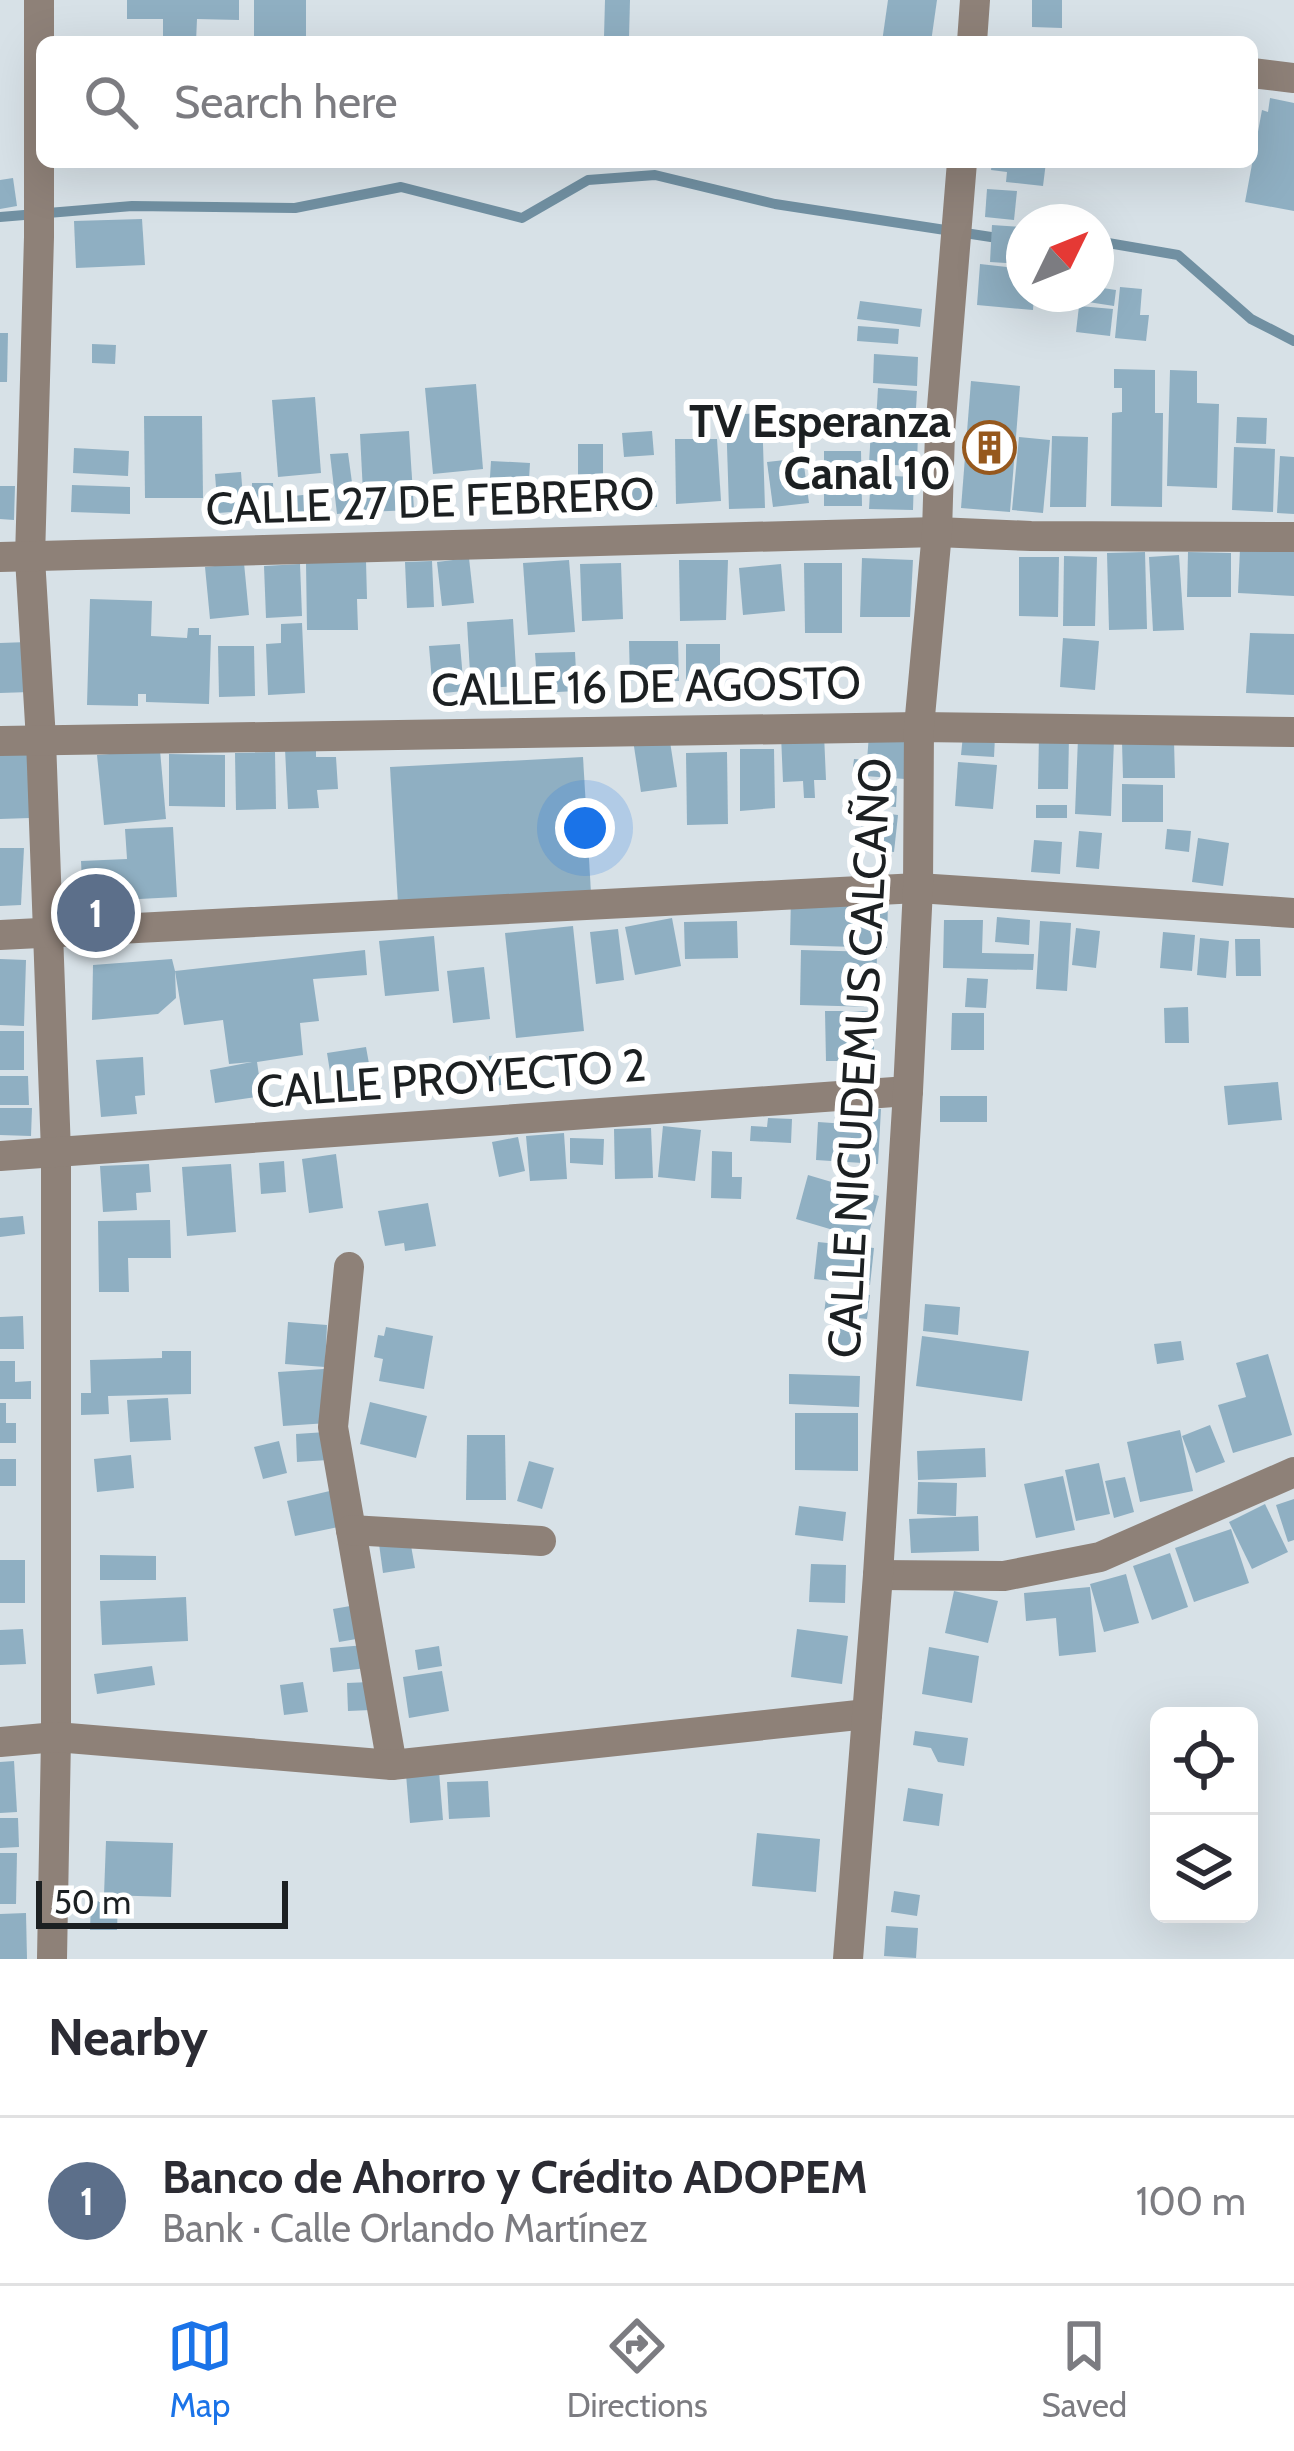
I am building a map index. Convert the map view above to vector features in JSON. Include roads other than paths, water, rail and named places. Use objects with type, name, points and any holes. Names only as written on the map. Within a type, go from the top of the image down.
[{"type":"street","points":[[39,0],[39,36]]},
{"type":"street","points":[[973,36],[976,0]]},
{"type":"street","points":[[1258,75],[1294,78]]},
{"type":"street","points":[[39,168],[39,237],[15,558],[40,740],[56,1152],[52,1959]]},
{"type":"street","name":"CALLE NICUDEMUS CALCAÑO","points":[[848,1959],[908,1090],[918,888],[919,727],[961,168]]},
{"type":"street","name":"CALLE 27 DE FEBRERO","points":[[15,558],[937,532],[1294,537]]},
{"type":"street","name":"CALLE 16 DE AGOSTO","points":[[0,741],[919,727],[1294,731]]},
{"type":"street","points":[[0,935],[918,888],[1294,913]]},
{"type":"street","name":"CALLE PROYECTO 2","points":[[0,1156],[908,1090]]},
{"type":"street","points":[[349,1268],[333,1427],[392,1765]]},
{"type":"street","points":[[878,1575],[1004,1576],[1100,1557],[1294,1472]]},
{"type":"street","points":[[351,1530],[541,1540]]},
{"type":"street","points":[[0,1742],[56,1737],[392,1765],[867,1714]]},
{"type":"waterway","points":[[0,217],[132,206],[295,208],[401,187],[522,218],[588,180],[655,175],[775,204],[1006,239]]},
{"type":"waterway","points":[[1114,244],[1178,255],[1251,319],[1294,341]]},
{"type":"place","name":"TV Esperanza Canal 10","points":[[990,447]]},
{"type":"place","name":"Banco de Ahorro y Crédito ADOPEM","points":[[96,913]]}]
